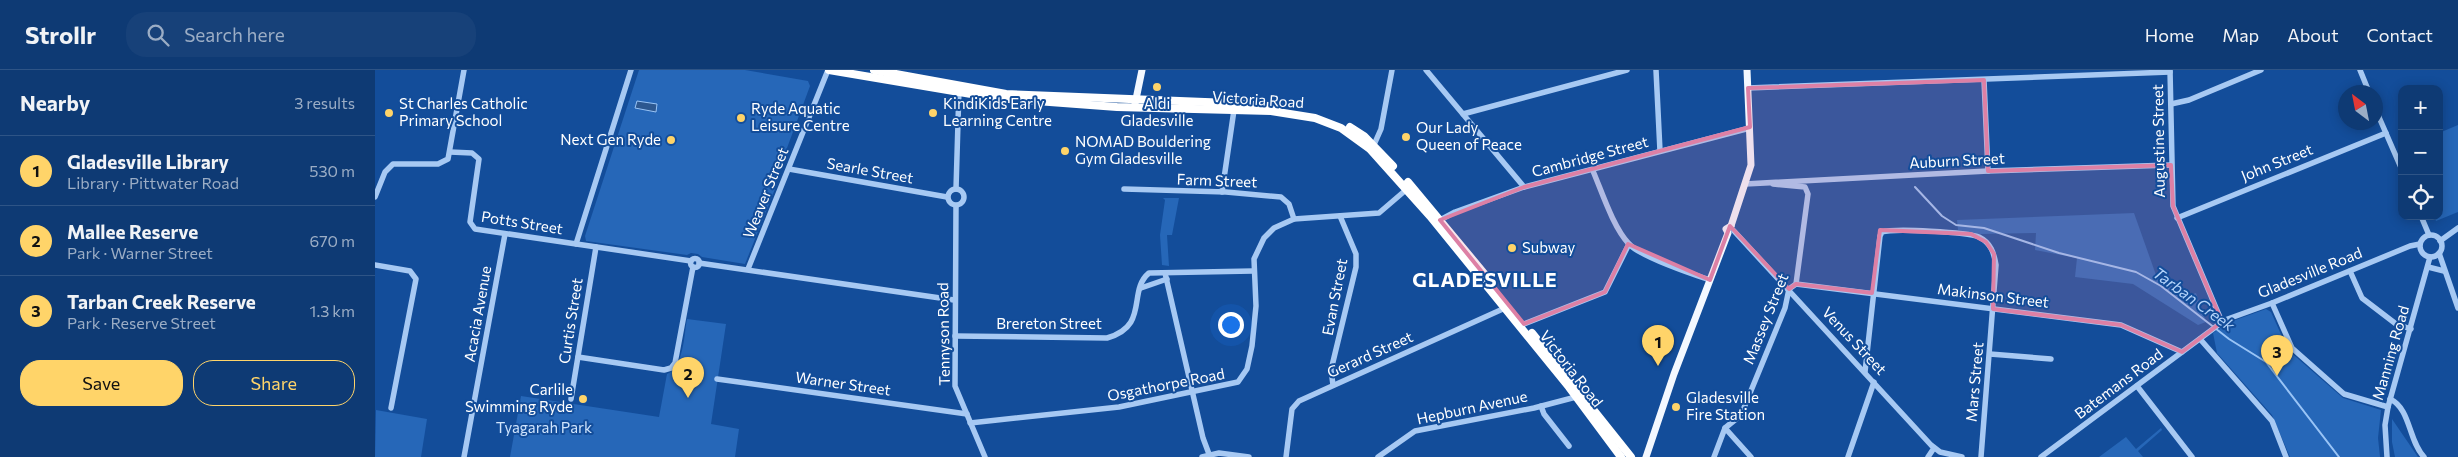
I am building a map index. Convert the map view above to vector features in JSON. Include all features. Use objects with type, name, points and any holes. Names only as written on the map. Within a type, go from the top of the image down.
[{"type":"highway","name":"Victoria Road","points":[[829,70],[1042,102],[1135,104],[1230,103],[1307,111],[1343,124],[1359,133],[1407,189],[1577,397],[1621,457]]},
{"type":"highway","name":"Victoria Road","points":[[874,70],[959,89]]},
{"type":"highway","name":"Victoria Road","points":[[1135,104],[1271,112],[1315,118],[1349,132],[1372,148],[1440,220],[1631,457]]},
{"type":"main road","points":[[1135,104],[1142,70]]},
{"type":"main road","points":[[1646,457],[1674,374],[1731,230],[1751,165],[1747,70]]},
{"type":"street","points":[[375,196],[385,172],[393,164],[441,164],[447,160],[465,70]]},
{"type":"street","points":[[577,244],[631,70]]},
{"type":"street","name":"Weaver Street","points":[[748,270],[829,70]]},
{"type":"street","points":[[1372,148],[1381,129],[1392,70]]},
{"type":"street","points":[[1426,70],[1524,187]]},
{"type":"street","points":[[1463,114],[1627,70]]},
{"type":"street","points":[[1656,70],[1660,151]]},
{"type":"street","points":[[2171,104],[2189,100],[2261,70]]},
{"type":"street","points":[[2360,70],[2366,85]]},
{"type":"street","points":[[1748,88],[1984,80],[2170,71]]},
{"type":"street","name":"Augustine Street","points":[[2170,71],[2172,198],[2177,218],[2221,323]]},
{"type":"street","points":[[1984,80],[1988,171]]},
{"type":"street","points":[[956,189],[959,89]]},
{"type":"street","points":[[1222,192],[1235,110]]},
{"type":"street","points":[[2383,126],[2398,161]]},
{"type":"street","name":"Cambridge Street","points":[[1440,220],[1455,212],[1524,187],[1593,171],[1660,151],[1750,128]]},
{"type":"street","name":"John Street","points":[[2177,218],[2386,133]]},
{"type":"street","name":"Potts Street","points":[[450,152],[472,153],[479,161],[470,222],[471,226],[477,230],[596,247],[692,264],[695,258],[699,263],[748,270]]},
{"type":"street","name":"Auburn Street","points":[[1745,184],[1988,171],[2171,165]]},
{"type":"street","name":"Searle Street","points":[[789,169],[947,197]]},
{"type":"street","points":[[1593,171],[1619,228],[1629,244],[1640,252],[1710,280]]},
{"type":"street","name":"Massey Street","points":[[1714,457],[1725,428],[1741,415],[1785,308],[1789,290],[1796,284],[1808,194],[1805,187],[1783,186],[1767,182]]},
{"type":"street","points":[[956,189],[960,190],[964,195],[963,202],[956,206],[951,204],[947,197],[949,192],[956,189]]},
{"type":"street","name":"Farm Street","points":[[1124,189],[1222,192],[1281,197],[1289,204],[1294,219]]},
{"type":"street","name":"Osgathorpe Road","points":[[970,423],[1112,408],[1230,385],[1237,382],[1245,374],[1252,346],[1254,325],[1253,271],[1255,254],[1264,238],[1274,228],[1294,219],[1379,213],[1407,189]]},
{"type":"street","name":"Tennyson Road","points":[[956,206],[955,386],[985,457]]},
{"type":"street","name":"Evan Street","points":[[1333,385],[1331,370],[1356,267],[1356,254],[1340,216]]},
{"type":"street","points":[[2423,220],[2429,235]]},
{"type":"street","points":[[2440,241],[2458,228]]},
{"type":"street","name":"Venus Street","points":[[1731,230],[1935,448],[1940,452],[1961,457]]},
{"type":"street","name":"Mars Street","points":[[1872,294],[1879,236],[1882,232],[1908,231],[1971,234],[1986,242],[1995,254],[1996,265],[1990,354],[1981,457]]},
{"type":"street","name":"Acacia Avenue","points":[[464,457],[505,234]]},
{"type":"street","points":[[2439,253],[2430,257],[2422,253],[2420,244],[2423,238],[2429,235],[2436,236],[2440,241],[2441,249],[2439,253],[2443,272],[2458,308]]},
{"type":"street","points":[[1524,324],[1605,292],[1629,244]]},
{"type":"street","name":"Gladesville Road","points":[[2211,330],[2221,323],[2410,246],[2420,244]]},
{"type":"street","name":"Curtis Street","points":[[571,399],[596,247]]},
{"type":"street","name":"Manning Road","points":[[2387,457],[2385,425],[2388,407],[2430,257]]},
{"type":"street","points":[[579,357],[665,370],[671,368],[675,362],[692,264]]},
{"type":"street","points":[[375,266],[410,272],[416,279],[391,408]]},
{"type":"street","points":[[2428,267],[2443,272]]},
{"type":"street","points":[[748,270],[954,300]]},
{"type":"street","name":"Brereton Street","points":[[955,336],[1107,338],[1122,331],[1131,321],[1145,277],[1149,273],[1253,271]]},
{"type":"street","points":[[2350,271],[2362,298],[2396,324],[2411,329]]},
{"type":"street","points":[[1165,273],[1209,454]]},
{"type":"street","points":[[1141,288],[1167,280]]},
{"type":"street","name":"Makinson Street","points":[[1796,284],[2121,325],[2182,352]]},
{"type":"street","points":[[1865,372],[1872,294]]},
{"type":"street","points":[[2271,303],[2289,344],[2299,355],[2344,394],[2388,407]]},
{"type":"street","name":"Gerard Street","points":[[1286,457],[1295,405],[1333,385],[1505,308]]},
{"type":"street","name":"Batemans Road","points":[[2041,457],[2211,330]]},
{"type":"street","points":[[2200,339],[2273,421],[2286,457]]},
{"type":"street","points":[[1990,354],[2051,359]]},
{"type":"street","name":"Warner Street","points":[[717,379],[967,414]]},
{"type":"street","points":[[1848,457],[1874,382]]},
{"type":"street","points":[[2137,386],[2192,457]]},
{"type":"street","name":"Hepburn Avenue","points":[[1378,457],[1415,431],[1577,397]]},
{"type":"street","points":[[2390,399],[2399,403],[2403,409],[2412,438],[2424,457]]},
{"type":"street","points":[[1541,406],[1544,414],[1569,446]]},
{"type":"street","points":[[1725,428],[1751,457]]},
{"type":"street","points":[[1928,457],[1935,448]]},
{"type":"street","points":[[1201,457],[1209,454],[1228,453],[1249,457]]},
{"type":"highlighted area","points":[[1984,80],[1988,171],[2171,165],[2173,206],[2222,322],[2182,352],[2121,325],[1993,309],[1994,254],[1986,242],[1971,234],[1880,230],[1872,293],[1796,284],[1789,289],[1730,226],[1710,280],[1628,244],[1605,292],[1524,324],[1440,220],[1524,187],[1750,127],[1748,88]]},
{"type":"green space","points":[[639,70],[745,70],[808,81],[810,86],[774,183],[777,184],[745,264],[702,257],[698,254],[691,253],[687,255],[586,241],[585,236]]},
{"type":"green space","points":[[2458,125],[2458,212],[2443,218],[2443,175],[2443,131]]},
{"type":"green space","points":[[1163,198],[1179,198],[1172,235],[1167,235],[1169,266],[1162,265],[1160,235],[1165,200]]},
{"type":"green space","points":[[2134,213],[2156,275],[2187,296],[2196,293],[2206,322],[2198,325],[2133,284],[2075,277],[2077,258],[2035,250],[2036,233],[1980,234],[1958,230],[1957,220]]},
{"type":"green space","points":[[2266,309],[2271,312],[2288,350],[2343,398],[2381,410],[2378,438],[2380,457],[2290,457],[2272,415],[2217,353],[2213,333],[2230,322]]},
{"type":"green space","name":"Tyagarah Park","points":[[687,319],[726,324],[711,424],[739,429],[735,457],[510,457],[521,396],[659,417],[667,374],[677,365],[680,357]]},
{"type":"green space","points":[[376,410],[427,419],[421,457],[375,457]]},
{"type":"green space","points":[[2392,419],[2418,457],[2395,457],[2392,442]]},
{"type":"green space","points":[[2161,428],[2162,430],[2138,451],[2143,457],[2099,457],[2126,437],[2136,449]]},
{"type":"shaded area","points":[[637,101],[657,104],[656,112],[635,108]]},
{"type":"waterway","name":"Tarban Creek","points":[[1915,187],[1942,216],[1956,225],[1984,228],[2059,253],[2136,272],[2161,286],[2229,339],[2266,362],[2339,457]]},
{"type":"place","name":"Aldi Gladesville","points":[[1157,87]]},
{"type":"place","name":"St Charles Catholic Primary School","points":[[389,113]]},
{"type":"place","name":"KindiKids Early Learning Centre","points":[[933,113]]},
{"type":"place","name":"Ryde Aquatic Leisure Centre","points":[[741,118]]},
{"type":"place","name":"Our Lady Queen of Peace","points":[[1406,137]]},
{"type":"place","name":"Next Gen Ryde","points":[[671,140]]},
{"type":"place","name":"NOMAD Bouldering Gym Gladesville","points":[[1065,151]]},
{"type":"place","name":"Subway","points":[[1512,248]]},
{"type":"place","name":"Gladesville Library","points":[[1658,366]]},
{"type":"place","name":"Tarban Creek Reserve","points":[[2277,376]]},
{"type":"place","name":"Mallee Reserve","points":[[688,398]]},
{"type":"place","name":"Carlile Swimming Ryde","points":[[583,399]]},
{"type":"place","name":"Gladesville Fire Station","points":[[1676,407]]},
{"type":"district","name":"GLADESVILLE","points":[[1485,280]]}]
